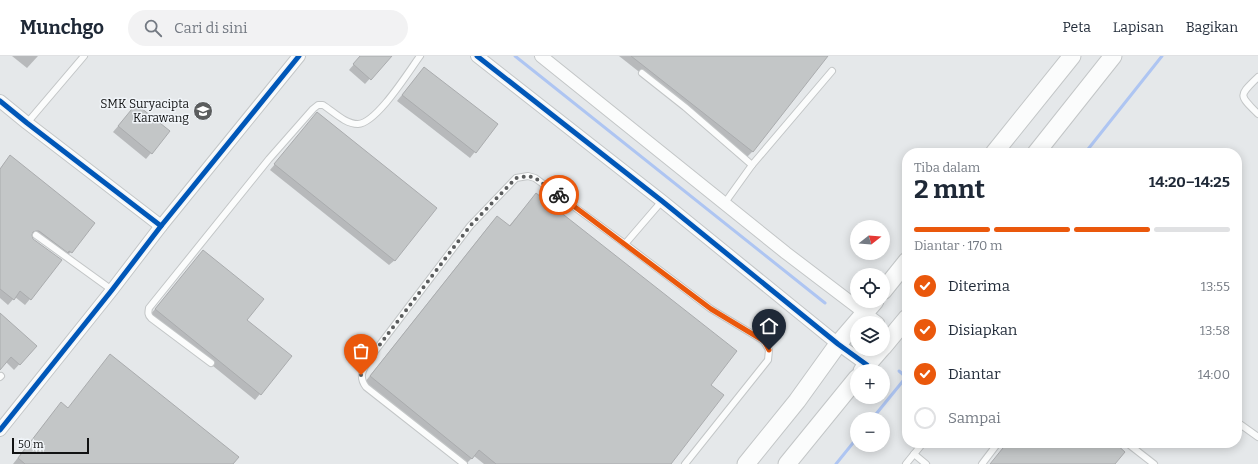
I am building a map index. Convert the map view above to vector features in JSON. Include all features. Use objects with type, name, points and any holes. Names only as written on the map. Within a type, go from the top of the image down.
[{"type":"street","points":[[0,430],[161,226],[299,56]]},
{"type":"street","points":[[477,56],[662,202],[838,344],[856,364]]},
{"type":"street","points":[[541,56],[786,253],[872,312],[838,344],[797,401],[746,464]]},
{"type":"street","points":[[998,148],[1072,56]]},
{"type":"street","points":[[1040,148],[1113,56]]},
{"type":"street","points":[[0,101],[161,226]]},
{"type":"street","points":[[890,282],[902,267]]},
{"type":"street","points":[[890,335],[902,323]]},
{"type":"street","points":[[788,464],[850,386]]},
{"type":"lane","points":[[27,123],[84,56]]},
{"type":"lane","points":[[211,362],[151,318],[148,313],[149,308],[269,160],[313,109],[323,105],[344,120],[358,124],[367,121],[389,100],[420,56]]},
{"type":"lane","points":[[724,204],[752,166],[832,72]]},
{"type":"lane","points":[[642,73],[685,107],[752,166]]},
{"type":"lane","points":[[1258,76],[1244,91],[1243,95],[1245,100],[1258,114]]},
{"type":"lane","points":[[464,464],[366,387],[361,380],[361,375],[369,359],[470,226],[516,178],[528,176],[535,178],[711,309],[764,341],[769,350],[768,360],[685,464]]},
{"type":"lane","points":[[625,244],[662,202]]},
{"type":"lane","points":[[36,235],[112,290]]},
{"type":"lane","points":[[1242,426],[1258,437]]},
{"type":"lane","points":[[906,464],[919,448]]},
{"type":"lane","points":[[982,464],[994,448]]},
{"type":"lane","points":[[1133,448],[1154,464]]},
{"type":"lane","points":[[914,454],[926,464]]},
{"type":"building","points":[[360,56],[392,56],[371,80],[353,64]]},
{"type":"building","points":[[631,56],[828,56],[753,152]]},
{"type":"building","points":[[424,67],[498,124],[476,153],[402,95]]},
{"type":"building","points":[[136,104],[170,131],[152,154],[118,126]]},
{"type":"building","points":[[317,112],[437,208],[395,261],[274,164]]},
{"type":"building","points":[[10,155],[95,223],[72,253],[69,251],[68,253],[39,231],[33,232],[33,239],[62,260],[31,300],[20,291],[14,300],[0,289],[0,169]]},
{"type":"building","points":[[536,193],[737,351],[711,385],[724,395],[671,464],[496,464],[479,450],[472,459],[370,376],[497,216],[510,226]]},
{"type":"building","points":[[203,250],[264,299],[247,320],[292,356],[261,395],[155,309]]},
{"type":"building","points":[[0,313],[37,346],[20,365],[11,357],[0,370]]},
{"type":"building","points":[[110,354],[239,457],[233,464],[25,464],[18,458],[61,402],[68,408]]},
{"type":"building","points":[[1003,448],[1121,448],[1125,452],[1115,464],[990,464]]},
{"type":"waterway","points":[[515,56],[825,303]]},
{"type":"waterway","points":[[1089,148],[1162,56]]},
{"type":"waterway","points":[[878,412],[902,382]]},
{"type":"waterway","points":[[836,464],[850,447]]},
{"type":"cycle path","points":[[0,430],[161,226],[299,56]]},
{"type":"cycle path","points":[[477,56],[662,201],[838,344],[866,364]]},
{"type":"cycle path","points":[[0,101],[161,226]]},
{"type":"way so far","points":[[361,375],[369,359],[470,226],[516,178],[528,176],[535,178],[559,195]]},
{"type":"place","name":"SMK Suryacipta Karawang","points":[[203,111]]},
{"type":"route","points":[[559,195],[711,309],[764,341],[769,350]]}]
